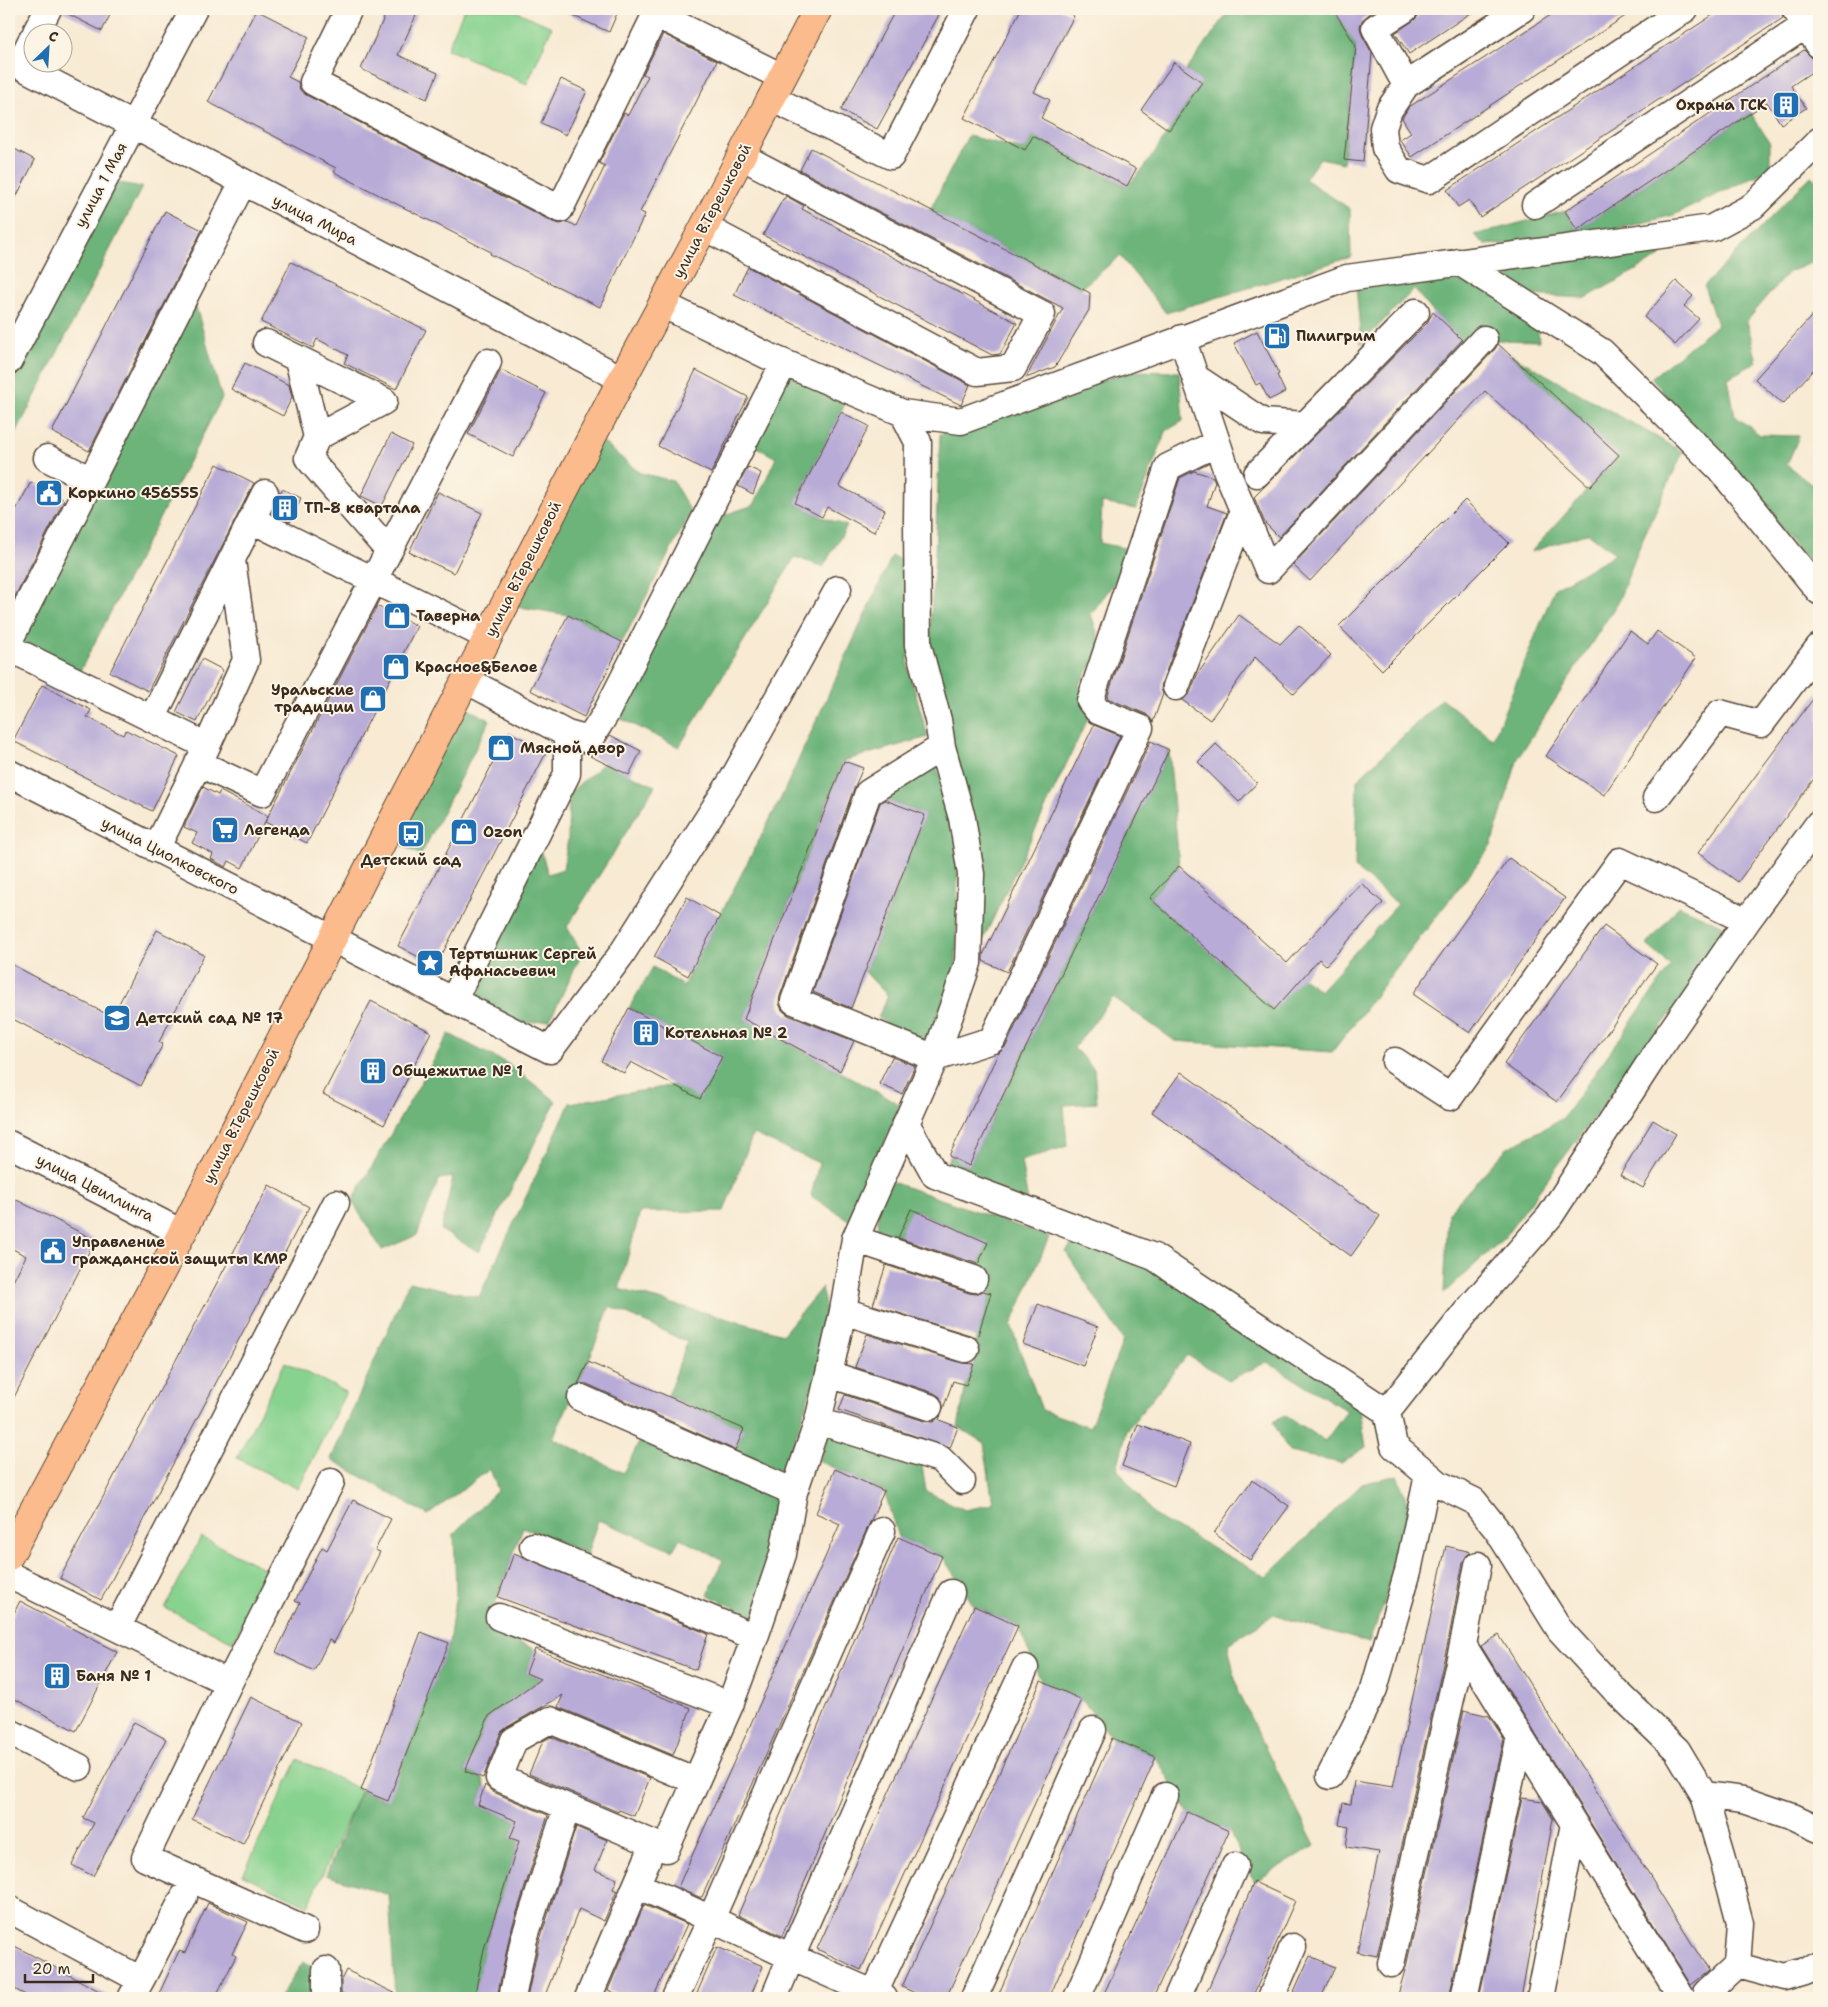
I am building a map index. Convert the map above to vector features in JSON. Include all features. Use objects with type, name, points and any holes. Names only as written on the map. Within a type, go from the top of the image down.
[{"type":"main road","name":"улица В.Терешковой","points":[[9,1556],[182,1232],[488,637],[818,9]]},
{"type":"street","points":[[41,22],[48,9]]},
{"type":"street","name":"улица 1 Мая","points":[[9,361],[194,9]]},
{"type":"street","points":[[349,9],[313,82],[560,209],[652,22],[666,13],[777,88],[891,156],[967,9]]},
{"type":"street","points":[[1404,9],[1375,28],[1406,85]]},
{"type":"street","points":[[1522,9],[1406,85],[1389,110],[1382,128],[1385,148],[1399,170],[1429,180],[1684,9]]},
{"type":"street","points":[[1535,205],[1807,26]]},
{"type":"street","points":[[14,62],[22,52]]},
{"type":"street","name":"улица Мира","points":[[14,62],[622,380]]},
{"type":"street","points":[[662,304],[784,363],[903,413],[961,421],[1347,278],[1712,228],[1753,206],[1819,141]]},
{"type":"street","points":[[704,228],[977,372],[1013,368],[1042,314],[741,156]]},
{"type":"street","points":[[9,641],[243,182]]},
{"type":"street","points":[[1459,262],[1602,352],[1720,469],[1819,591]]},
{"type":"street","points":[[1257,474],[1416,312]]},
{"type":"street","points":[[1182,338],[1217,442],[1243,512],[1268,570],[1484,339]]},
{"type":"street","points":[[266,343],[384,401],[317,438],[308,458],[388,550]]},
{"type":"street","points":[[298,359],[317,438]]},
{"type":"street","points":[[9,648],[152,719],[262,793],[488,362]]},
{"type":"street","points":[[466,680],[567,734],[589,740],[605,715],[784,363]]},
{"type":"street","points":[[1195,377],[1263,422],[1305,425]]},
{"type":"street","points":[[696,1781],[550,1720],[514,1740],[499,1778],[666,1849],[730,1705],[784,1554],[794,1492],[818,1421],[829,1374],[843,1311],[855,1239],[935,1058],[968,963],[971,874],[962,818],[942,747],[938,720],[918,645],[918,442],[903,413]]},
{"type":"street","points":[[942,747],[868,793],[794,1001],[935,1058],[992,1040],[1140,728],[1098,711],[1090,701],[1168,467],[1217,442]]},
{"type":"street","points":[[47,458],[91,480]]},
{"type":"street","points":[[152,719],[265,493]]},
{"type":"street","points":[[1176,687],[1243,512]]},
{"type":"street","points":[[252,520],[488,637]]},
{"type":"street","points":[[156,849],[203,754],[246,660],[232,560]]},
{"type":"street","name":"улица Циолковского","points":[[9,773],[550,1050],[621,955],[733,779],[838,588]]},
{"type":"street","points":[[1656,798],[1720,713],[1761,724],[1819,647]]},
{"type":"street","points":[[453,1001],[567,774],[567,734]]},
{"type":"street","points":[[1387,1412],[1467,1311],[1550,1216],[1656,1053],[1747,921],[1819,823]]},
{"type":"street","points":[[1395,1061],[1450,1097],[1620,861],[1747,921]]},
{"type":"street","points":[[906,1123],[935,1175],[1154,1257],[1387,1412],[1394,1446],[1439,1484],[1474,1500],[1498,1531],[1560,1630],[1616,1691],[1676,1750],[1704,1796],[1740,1923],[1737,1965],[1696,1997],[1574,1824],[1463,1645]]},
{"type":"street","name":"улица Цвиллинга","points":[[9,1144],[182,1232]]},
{"type":"street","points":[[117,1628],[336,1203]]},
{"type":"street","points":[[855,1239],[974,1280]]},
{"type":"street","points":[[843,1311],[966,1349]]},
{"type":"street","points":[[829,1374],[929,1407]]},
{"type":"street","points":[[580,1398],[794,1492]]},
{"type":"street","points":[[818,1421],[940,1459],[962,1481]]},
{"type":"street","points":[[1330,1776],[1374,1689],[1408,1571],[1428,1475]]},
{"type":"street","points":[[305,1930],[145,1858],[229,1683],[331,1482]]},
{"type":"street","points":[[675,1998],[882,1531]]},
{"type":"street","points":[[533,1546],[755,1637]]},
{"type":"street","points":[[1391,1964],[1463,1645],[1478,1565]]},
{"type":"street","points":[[9,1575],[229,1683]]},
{"type":"street","points":[[774,1998],[951,1593]]},
{"type":"street","points":[[499,1617],[730,1705]]},
{"type":"street","points":[[637,1885],[876,1997],[1025,1668]]},
{"type":"street","points":[[974,1998],[1094,1730]]},
{"type":"street","points":[[9,1732],[79,1767]]},
{"type":"street","points":[[1464,1998],[1520,1736]]},
{"type":"street","points":[[1077,1998],[1165,1796]]},
{"type":"street","points":[[1704,1796],[1742,1800],[1793,1817],[1819,1829]]},
{"type":"street","points":[[512,1998],[524,1939],[567,1807]]},
{"type":"street","points":[[1540,1998],[1574,1824]]},
{"type":"street","points":[[588,1998],[654,1844]]},
{"type":"street","points":[[1177,1998],[1235,1866]]},
{"type":"street","points":[[9,1909],[136,1989],[184,1897]]},
{"type":"street","points":[[1271,1998],[1293,1947]]},
{"type":"street","points":[[1737,1965],[1785,1978],[1805,1972],[1819,1963]]},
{"type":"street","points":[[326,1970],[326,1998]]},
{"type":"green space","points":[[464,9],[511,9],[552,27],[527,84],[447,49]]},
{"type":"green space","points":[[1231,9],[1342,9],[1336,13],[1356,46],[1343,163],[1320,158],[1305,179],[1350,209],[1351,257],[1166,313],[1120,256],[1081,288],[930,210],[968,136],[1025,150],[1033,136],[1127,186],[1144,168],[1202,82],[1186,70]]},
{"type":"green space","points":[[1751,113],[1770,143],[1770,169],[1674,215],[1577,239],[1486,245],[1474,235],[1565,211],[1577,230]]},
{"type":"green space","points":[[1811,176],[1819,183],[1819,260],[1788,272],[1747,321],[1757,362],[1728,378],[1735,416],[1760,435],[1799,436],[1787,465],[1813,486],[1819,482],[1819,523],[1810,534],[1819,542],[1819,546],[1810,563],[1651,378],[1717,325],[1704,286]]},
{"type":"green space","points":[[114,182],[142,187],[9,447],[9,390]]},
{"type":"green space","points":[[1659,245],[1661,256],[1586,298],[1527,295],[1500,269]]},
{"type":"green space","points":[[1444,275],[1498,295],[1537,322],[1539,341],[1494,340],[1466,344],[1433,312],[1414,289],[1361,344],[1356,284]]},
{"type":"green space","points":[[193,296],[222,398],[80,671],[16,643]]},
{"type":"green space","points":[[1508,353],[1683,452],[1643,538],[1618,602],[1518,758],[1491,846],[1332,1052],[1175,1041],[1113,997],[1074,1048],[1094,1069],[1097,1103],[1064,1105],[1067,1146],[1021,1161],[1028,1202],[945,1171],[949,1156],[969,1166],[1169,750],[1179,866],[1150,898],[1273,1009],[1302,977],[1320,991],[1398,904],[1355,868],[1357,780],[1442,699],[1493,739],[1555,588],[1616,554],[1588,533],[1531,552],[1619,455]]},
{"type":"green space","points":[[1130,371],[1179,372],[1183,421],[1166,431],[1136,509],[1102,503],[1100,543],[1138,551],[1091,614],[1102,649],[1079,685],[1089,716],[976,955],[929,644],[940,434]]},
{"type":"green space","points":[[787,372],[848,398],[795,503],[822,517],[847,526],[823,567],[795,557],[679,747],[613,715],[712,519],[754,505],[776,458],[753,445]]},
{"type":"green space","points":[[600,440],[640,473],[673,481],[691,512],[622,642],[568,615],[514,606]]},
{"type":"green space","points":[[892,556],[910,564],[908,667],[928,737],[843,761],[744,1019],[901,1105],[850,1221],[811,1196],[819,1163],[753,1134],[724,1211],[640,1212],[619,1289],[783,1334],[822,1287],[829,1335],[784,1473],[734,1453],[744,1429],[668,1396],[687,1342],[610,1306],[588,1362],[553,1438],[623,1473],[643,1435],[778,1494],[783,1519],[755,1617],[708,1595],[723,1560],[680,1538],[673,1550],[598,1520],[587,1554],[523,1527],[486,1630],[535,1649],[526,1673],[540,1679],[489,1716],[465,1771],[483,1778],[485,1785],[478,1805],[517,1821],[511,1838],[519,1841],[484,1949],[475,1998],[395,1998],[389,1895],[326,1875],[361,1790],[387,1801],[449,1643],[456,1593],[454,1533],[498,1490],[490,1469],[428,1515],[331,1459],[409,1282],[479,1297],[570,1103],[675,1085],[722,1057],[629,1008],[653,967],[683,986],[780,800]]},
{"type":"green space","points":[[460,705],[490,720],[421,855],[392,841]]},
{"type":"green space","points":[[935,760],[958,841],[956,968],[930,1043],[903,1038],[878,1017],[888,996],[865,972],[925,815],[884,799]]},
{"type":"green space","points":[[604,763],[655,786],[567,927],[582,953],[550,1020],[519,1024],[475,1004],[483,984],[470,976],[538,841],[548,874],[563,869],[568,839],[569,793]]},
{"type":"green space","points":[[1679,906],[1722,925],[1724,942],[1504,1238],[1444,1293],[1448,1213],[1506,1149],[1563,1118],[1671,966],[1647,945]]},
{"type":"green space","points":[[449,1034],[508,1064],[556,1101],[479,1252],[441,1230],[453,1177],[439,1179],[417,1235],[382,1250],[352,1201]]},
{"type":"green space","points":[[892,1182],[1049,1237],[1011,1326],[1042,1410],[1090,1427],[1123,1340],[1066,1252],[1078,1235],[1177,1279],[1359,1402],[1366,1447],[1341,1463],[1289,1452],[1273,1422],[1284,1415],[1325,1441],[1347,1411],[1267,1362],[1229,1380],[1187,1355],[1127,1430],[1117,1469],[1155,1516],[1266,1577],[1362,1484],[1397,1475],[1412,1514],[1370,1643],[1273,1615],[1228,1644],[1238,1693],[1315,1846],[1254,1882],[1229,1831],[1187,1812],[1156,1757],[1112,1738],[1082,1700],[1041,1681],[1018,1626],[974,1606],[942,1556],[898,1537],[884,1491],[819,1461],[828,1436],[921,1460],[926,1491],[965,1510],[993,1504],[984,1443],[958,1427],[966,1385],[974,1364],[976,1340],[991,1293],[975,1271],[987,1243],[912,1209],[899,1236],[877,1228],[880,1199]]},
{"type":"green space","points":[[285,1362],[346,1392],[298,1489],[237,1458]]},
{"type":"green space","points":[[201,1537],[269,1571],[233,1642],[165,1608]]},
{"type":"green space","points":[[298,1759],[361,1790],[308,1906],[243,1875]]},
{"type":"green space","points":[[303,1962],[323,1970],[322,1998],[279,1998]]},
{"type":"building","points":[[63,9],[113,9],[102,31],[62,11]]},
{"type":"building","points":[[388,9],[419,9],[398,55],[438,73],[427,99],[361,69]]},
{"type":"building","points":[[558,9],[619,9],[609,32]]},
{"type":"building","points":[[896,9],[942,9],[877,129],[841,110]]},
{"type":"building","points":[[1021,9],[1061,9],[1074,16],[1034,92],[1050,100],[1041,118],[1136,169],[1127,186],[1033,136],[1025,150],[964,118]]},
{"type":"building","points":[[1333,9],[1375,9],[1362,20],[1360,27],[1362,35],[1372,53],[1363,162],[1344,160],[1356,46]]},
{"type":"building","points":[[1420,9],[1477,9],[1409,54],[1395,33],[1413,21],[1418,16]]},
{"type":"building","points":[[1560,9],[1636,9],[1412,157],[1400,140],[1411,133],[1402,118],[1409,107]]},
{"type":"building","points":[[1722,9],[1780,9],[1783,18],[1480,217],[1469,200],[1458,207],[1447,190]]},
{"type":"building","points":[[256,10],[309,37],[288,77],[298,82],[300,90],[306,95],[553,222],[560,224],[568,222],[576,226],[605,166],[599,163],[624,113],[628,115],[648,76],[643,74],[663,34],[717,61],[640,212],[645,214],[600,307],[490,254],[491,252],[334,172],[336,168],[208,102]]},
{"type":"building","points":[[1804,50],[1812,58],[1819,60],[1819,67],[1791,86],[1806,108],[1781,124],[1767,102],[1577,230],[1565,211]]},
{"type":"building","points":[[1174,62],[1202,82],[1169,130],[1141,110]]},
{"type":"building","points":[[561,79],[587,91],[566,135],[541,123]]},
{"type":"building","points":[[9,146],[35,160],[9,211]]},
{"type":"building","points":[[811,148],[1090,293],[1089,310],[1055,367],[1026,378],[1063,308],[800,170]]},
{"type":"building","points":[[786,196],[804,206],[802,209],[1017,323],[1000,354],[992,355],[763,235]]},
{"type":"building","points":[[165,211],[202,230],[89,451],[52,432]]},
{"type":"building","points":[[291,262],[426,330],[396,389],[344,363],[348,355],[317,339],[313,348],[261,322]]},
{"type":"building","points":[[748,267],[970,385],[961,405],[734,295]]},
{"type":"building","points":[[1676,281],[1693,296],[1684,306],[1699,319],[1675,345],[1644,317]]},
{"type":"building","points":[[1819,308],[1819,363],[1783,404],[1755,379]]},
{"type":"building","points":[[1433,312],[1462,340],[1279,537],[1265,523],[1254,497],[1427,323]]},
{"type":"building","points":[[1257,331],[1279,374],[1277,375],[1285,392],[1269,400],[1260,383],[1256,385],[1234,343]]},
{"type":"building","points":[[1498,344],[1619,455],[1590,487],[1485,391],[1310,581],[1293,565]]},
{"type":"building","points":[[245,363],[289,385],[292,397],[283,416],[231,389]]},
{"type":"building","points":[[501,370],[546,393],[513,457],[468,434]]},
{"type":"building","points":[[696,370],[748,397],[711,473],[658,446]]},
{"type":"building","points":[[841,412],[869,426],[839,486],[885,510],[874,532],[827,507],[822,517],[795,503]]},
{"type":"building","points":[[391,434],[412,445],[382,506],[361,496]]},
{"type":"building","points":[[217,464],[254,483],[148,691],[110,672]]},
{"type":"building","points":[[748,467],[761,473],[753,494],[738,486]]},
{"type":"building","points":[[1194,471],[1213,477],[1215,482],[1207,506],[1227,513],[1162,682],[1161,689],[1163,694],[1153,722],[1146,714],[1107,698],[1180,478]]},
{"type":"building","points":[[31,482],[64,500],[9,608],[9,523]]},
{"type":"building","name":"ТП-8 квартала","points":[[282,489],[301,498],[290,522],[272,513]]},
{"type":"building","points":[[438,492],[482,513],[454,573],[409,552]]},
{"type":"building","points":[[1465,500],[1509,543],[1382,670],[1339,626]]},
{"type":"building","points":[[377,606],[417,626],[307,843],[265,822]]},
{"type":"building","points":[[568,615],[622,642],[584,717],[530,690]]},
{"type":"building","points":[[1239,615],[1280,644],[1299,625],[1331,655],[1294,694],[1255,657],[1210,720],[1182,700],[1190,693],[1197,675]]},
{"type":"building","points":[[1630,631],[1648,644],[1657,631],[1696,658],[1604,795],[1546,756]]},
{"type":"building","points":[[202,659],[223,670],[197,722],[176,712]]},
{"type":"building","points":[[42,685],[91,710],[87,717],[123,735],[126,730],[179,756],[152,811],[13,741]]},
{"type":"building","points":[[1819,691],[1819,772],[1738,882],[1698,853]]},
{"type":"building","points":[[1094,725],[1120,736],[1007,972],[983,961],[983,955]]},
{"type":"building","points":[[509,732],[547,751],[436,966],[398,946]]},
{"type":"building","points":[[610,735],[641,751],[629,775],[590,756],[601,749]]},
{"type":"building","points":[[1151,741],[1169,750],[969,1166],[949,1156],[998,1054],[1006,1046]]},
{"type":"building","points":[[1216,744],[1257,783],[1239,802],[1198,762]]},
{"type":"building","points":[[844,761],[863,768],[854,788],[779,1003],[782,1010],[788,1015],[854,1041],[840,1071],[744,1019]]},
{"type":"building","name":"Легенда","points":[[203,787],[218,795],[220,791],[268,816],[242,868],[229,861],[226,867],[211,859],[213,854],[192,843],[197,833],[184,827]]},
{"type":"building","points":[[885,800],[925,815],[851,1008],[813,992],[880,803]]},
{"type":"building","points":[[1509,858],[1565,898],[1470,1033],[1413,994]]},
{"type":"building","points":[[1179,866],[1287,963],[1361,883],[1383,903],[1326,965],[1319,959],[1274,1010],[1150,898]]},
{"type":"building","points":[[687,897],[720,916],[688,976],[654,957]]},
{"type":"building","points":[[1604,926],[1657,964],[1557,1102],[1504,1064]]},
{"type":"building","points":[[157,930],[204,955],[159,1042],[163,1044],[141,1086],[9,1017],[9,963],[112,1017]]},
{"type":"building","name":"Общежитие № 1","points":[[371,1001],[431,1032],[384,1125],[323,1094]]},
{"type":"building","name":"Котельная № 2","points":[[629,1008],[722,1057],[700,1099],[631,1062],[624,1073],[601,1061]]},
{"type":"building","points":[[892,1057],[915,1066],[902,1094],[879,1084]]},
{"type":"building","points":[[1181,1072],[1380,1216],[1351,1256],[1152,1112]]},
{"type":"building","points":[[1653,1120],[1676,1134],[1643,1188],[1620,1175]]},
{"type":"building","points":[[269,1185],[309,1207],[101,1600],[60,1578]]},
{"type":"building","points":[[9,1196],[95,1240],[9,1407],[9,1289],[26,1256],[9,1247]]},
{"type":"building","points":[[911,1209],[988,1243],[978,1264],[898,1238]]},
{"type":"building","points":[[886,1265],[969,1293],[976,1294],[983,1291],[991,1293],[977,1338],[873,1305]]},
{"type":"building","points":[[1038,1304],[1098,1327],[1083,1366],[1023,1344]]},
{"type":"building","points":[[867,1334],[962,1363],[974,1364],[966,1385],[953,1381],[943,1409],[940,1397],[934,1393],[855,1367]]},
{"type":"building","points":[[588,1362],[744,1429],[735,1450],[587,1384],[578,1384]]},
{"type":"building","points":[[845,1395],[924,1421],[933,1422],[941,1415],[939,1420],[958,1427],[950,1448],[839,1410]]},
{"type":"building","points":[[1138,1424],[1190,1444],[1174,1486],[1122,1466]]},
{"type":"building","points":[[835,1469],[884,1491],[702,1897],[699,1897],[678,1887],[840,1524],[816,1513]]},
{"type":"building","points":[[1252,1480],[1289,1506],[1250,1560],[1214,1533]]},
{"type":"building","points":[[353,1500],[391,1519],[375,1550],[380,1552],[352,1608],[334,1643],[329,1640],[314,1671],[276,1652],[300,1603],[295,1601],[322,1547],[327,1550]]},
{"type":"building","points":[[898,1537],[942,1556],[782,1936],[738,1915]]},
{"type":"building","points":[[1446,1546],[1471,1552],[1463,1562],[1448,1642],[1377,1956],[1357,1952],[1379,1852],[1346,1847],[1349,1827],[1339,1825],[1343,1803],[1351,1804],[1354,1781],[1393,1787]]},
{"type":"building","points":[[514,1553],[708,1634],[696,1670],[498,1597]]},
{"type":"building","name":"Баня № 1","points":[[20,1601],[117,1652],[76,1731],[9,1696],[9,1623]]},
{"type":"building","points":[[974,1606],[1018,1626],[861,1970],[817,1949]]},
{"type":"building","points":[[421,1632],[449,1643],[388,1801],[361,1790]]},
{"type":"building","points":[[1499,1635],[1709,1971],[1691,1985],[1481,1646]]},
{"type":"building","points":[[535,1649],[691,1708],[673,1755],[558,1707],[563,1695],[501,1732],[483,1778],[465,1771],[489,1716],[540,1679],[526,1673]]},
{"type":"building","points":[[1041,1681],[1082,1700],[946,1998],[926,1998],[902,1987]]},
{"type":"building","points":[[251,1697],[302,1722],[243,1844],[192,1819]]},
{"type":"building","points":[[1464,1710],[1489,1716],[1504,1739],[1449,1998],[1397,1998],[1406,1967]]},
{"type":"building","points":[[134,1722],[166,1739],[93,1876],[72,1865],[94,1823],[83,1818]]},
{"type":"building","points":[[551,1737],[650,1778],[634,1816],[619,1810],[618,1812],[529,1774],[543,1741]]},
{"type":"building","points":[[1112,1738],[1156,1757],[1049,1998],[997,1998]]},
{"type":"building","points":[[485,1785],[493,1792],[548,1815],[510,1934],[497,1998],[474,1998],[484,1949],[519,1841],[510,1838],[517,1821],[478,1805]]},
{"type":"building","points":[[1522,1798],[1542,1801],[1553,1819],[1521,1998],[1479,1998]]},
{"type":"building","points":[[1187,1812],[1229,1831],[1153,1998],[1102,1998]]},
{"type":"building","points":[[576,1827],[607,1840],[595,1870],[617,1879],[613,1889],[617,1891],[604,1921],[579,1909],[544,1998],[527,1998],[539,1943]]},
{"type":"building","points":[[1254,1882],[1295,1901],[1252,1998],[1204,1998]]},
{"type":"building","points":[[208,1903],[248,1922],[232,1954],[236,1956],[215,1998],[157,1998],[179,1951],[185,1953]]},
{"type":"building","points":[[644,1905],[687,1924],[653,1998],[626,1998],[608,1990]]},
{"type":"building","points":[[9,1943],[112,1998],[31,1998],[9,1986]]},
{"type":"building","points":[[717,1947],[763,1966],[750,1998],[695,1998]]},
{"type":"building","points":[[1310,1956],[1335,1967],[1321,1998],[1291,1998]]},
{"type":"building","points":[[346,1970],[405,1998],[353,1998],[341,1993],[341,1980]]},
{"type":"place","name":"Охрана ГСК","points":[[1786,105]]},
{"type":"place","name":"Пилигрим","points":[[1277,336]]},
{"type":"place","name":"Коркино 456555","points":[[49,493]]},
{"type":"place","name":"ТП-8 квартала","points":[[285,508]]},
{"type":"place","name":"Таверна","points":[[397,616]]},
{"type":"place","name":"Красное&Белое","points":[[396,667]]},
{"type":"place","name":"Уральские традиции","points":[[373,699]]},
{"type":"place","name":"Мясной двор","points":[[501,748]]},
{"type":"place","name":"Легенда","points":[[225,830]]},
{"type":"place","name":"Ozon","points":[[464,832]]},
{"type":"place","name":"Детский сад","points":[[411,834]]},
{"type":"place","name":"Тертышник Сергей Афанасьевич","points":[[430,963]]},
{"type":"place","name":"Детский сад № 17","points":[[117,1018]]},
{"type":"place","name":"Котельная № 2","points":[[646,1033]]},
{"type":"place","name":"Общежитие № 1","points":[[373,1071]]},
{"type":"place","name":"Управление гражданской защиты КМР","points":[[53,1251]]},
{"type":"place","name":"Баня № 1","points":[[57,1676]]}]
